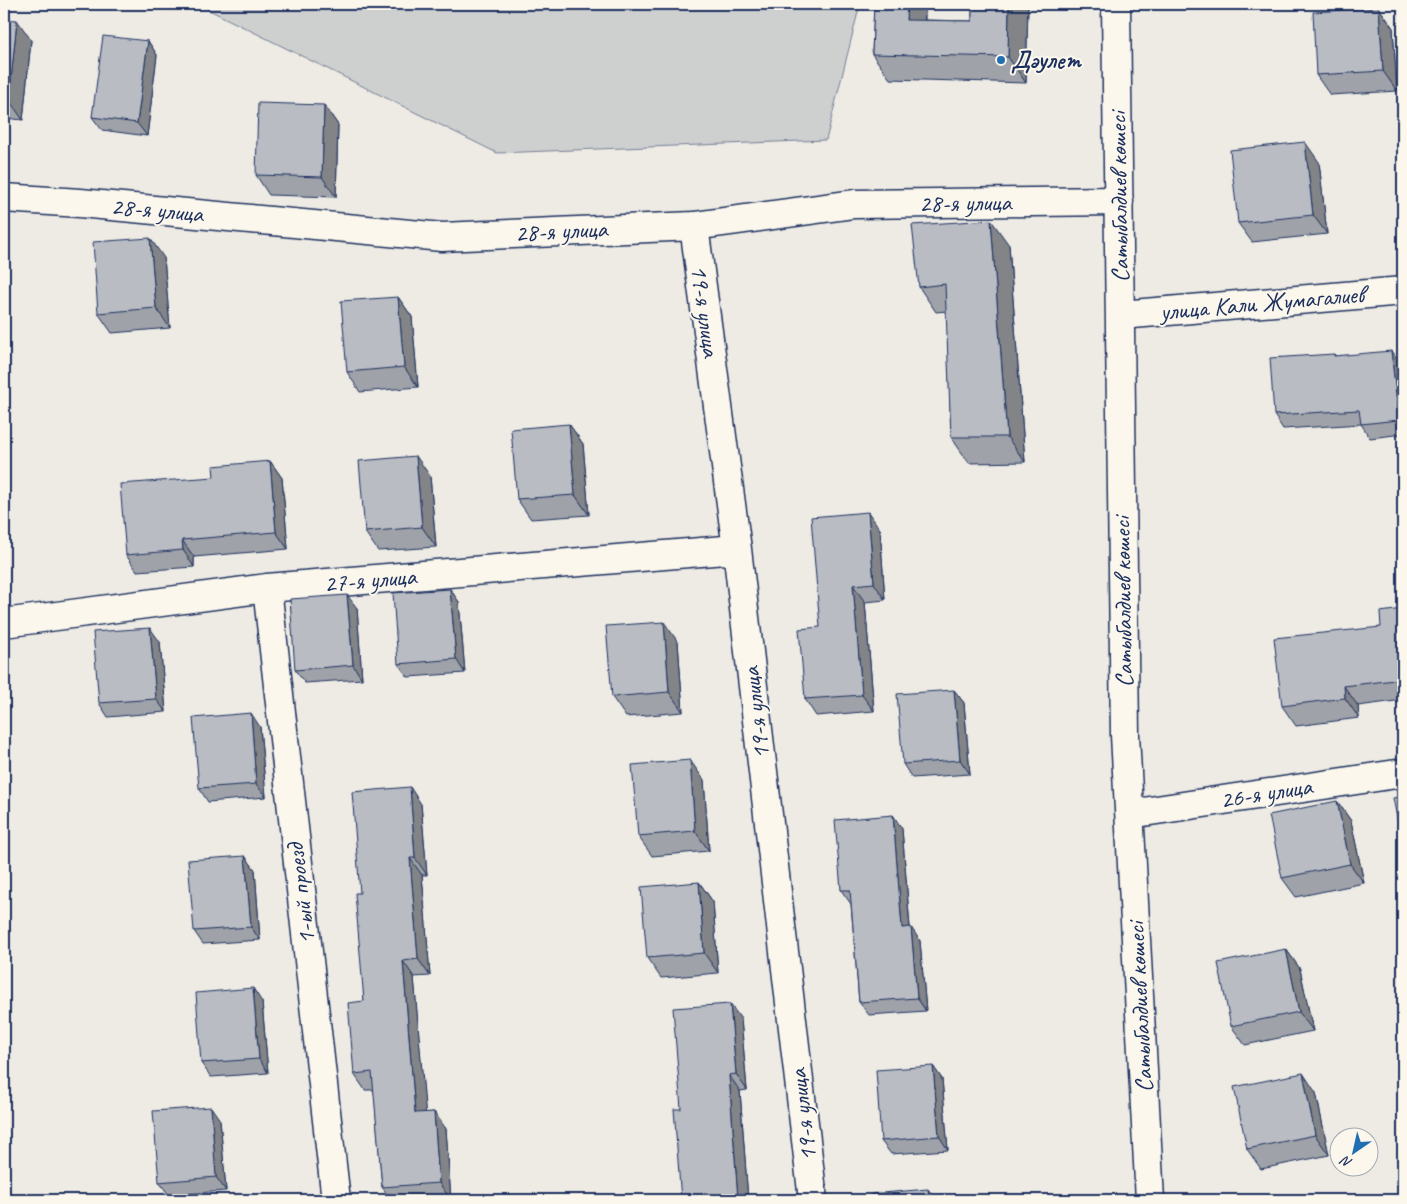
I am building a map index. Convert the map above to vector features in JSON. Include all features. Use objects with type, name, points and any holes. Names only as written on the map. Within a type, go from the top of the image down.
[{"type":"street","name":"Сатыбалдиев көшесі","points":[[1116,4],[1125,735],[1150,1200]]},
{"type":"street","name":"28-я улица","points":[[4,198],[80,203],[442,237],[694,226],[854,204],[1119,201]]},
{"type":"street","name":"19-я улица","points":[[694,226],[737,549],[813,1200]]},
{"type":"street","name":"улица Кали Жумагалиев","points":[[1120,315],[1403,291]]},
{"type":"street","name":"27-я улица","points":[[4,623],[267,588],[737,549]]},
{"type":"street","name":"1-ый проезд","points":[[267,588],[336,1200]]},
{"type":"street","name":"26-я улица","points":[[1130,814],[1403,773]]},
{"type":"shaded area","points":[[197,4],[860,4],[826,140],[497,153]]},
{"type":"building","points":[[874,4],[907,4],[906,20],[972,21],[972,4],[1009,4],[1008,57],[872,54]]},
{"type":"building","points":[[1379,8],[1383,71],[1316,75],[1313,12]]},
{"type":"building","points":[[4,19],[17,20],[9,100],[4,100]]},
{"type":"building","points":[[103,36],[148,41],[137,123],[92,117]]},
{"type":"building","points":[[258,103],[324,105],[322,177],[256,175]]},
{"type":"building","points":[[1305,142],[1313,215],[1238,223],[1230,150]]},
{"type":"building","points":[[991,220],[1007,437],[951,437],[945,284],[919,287],[912,225]]},
{"type":"building","points":[[150,238],[156,308],[98,313],[93,242]]},
{"type":"building","points":[[398,297],[404,367],[347,372],[341,301]]},
{"type":"building","points":[[1391,351],[1399,420],[1361,424],[1359,410],[1274,415],[1270,358],[1334,354],[1334,356]]},
{"type":"building","points":[[569,424],[575,495],[517,499],[511,429]]},
{"type":"building","points":[[416,456],[422,527],[365,532],[359,461]]},
{"type":"building","points":[[270,461],[276,532],[182,540],[183,550],[126,555],[120,484],[214,477],[213,466]]},
{"type":"building","points":[[868,512],[874,583],[853,585],[862,695],[805,699],[799,629],[820,627],[811,517]]},
{"type":"building","points":[[450,589],[456,659],[398,664],[393,593]]},
{"type":"building","points":[[347,595],[353,665],[295,670],[290,599]]},
{"type":"building","points":[[1403,609],[1403,679],[1344,686],[1345,698],[1282,706],[1274,638],[1381,627],[1380,612]]},
{"type":"building","points":[[664,622],[669,692],[612,697],[606,626]]},
{"type":"building","points":[[150,628],[156,699],[99,703],[93,632]]},
{"type":"building","points":[[954,690],[960,760],[903,764],[897,694]]},
{"type":"building","points":[[251,713],[256,784],[199,788],[193,718]]},
{"type":"building","points":[[690,760],[695,831],[638,836],[632,765]]},
{"type":"building","points":[[410,787],[415,858],[410,858],[418,959],[403,961],[415,1113],[434,1112],[439,1183],[382,1187],[372,1072],[354,1074],[348,1003],[364,1001],[355,893],[360,893],[352,792]]},
{"type":"building","points":[[1403,796],[1403,848],[1393,798]]},
{"type":"building","points":[[1337,801],[1350,864],[1282,878],[1269,815]]},
{"type":"building","points":[[893,815],[902,928],[911,927],[917,998],[859,1002],[850,890],[841,890],[835,820]]},
{"type":"building","points":[[245,856],[251,927],[194,931],[188,860]]},
{"type":"building","points":[[699,882],[704,953],[647,958],[641,887]]},
{"type":"building","points":[[1286,949],[1299,1012],[1231,1026],[1218,963]]},
{"type":"building","points":[[253,988],[259,1059],[201,1063],[196,993]]},
{"type":"building","points":[[730,1004],[736,1074],[729,1075],[738,1200],[681,1200],[674,1109],[681,1109],[673,1008]]},
{"type":"building","points":[[933,1066],[939,1136],[881,1141],[876,1070]]},
{"type":"building","points":[[1303,1073],[1315,1135],[1247,1149],[1234,1087]]},
{"type":"building","points":[[211,1107],[216,1177],[159,1182],[153,1111]]},
{"type":"building","points":[[928,1189],[929,1200],[872,1200],[871,1194]]},
{"type":"place","name":"Дәулет","points":[[1001,60]]}]
